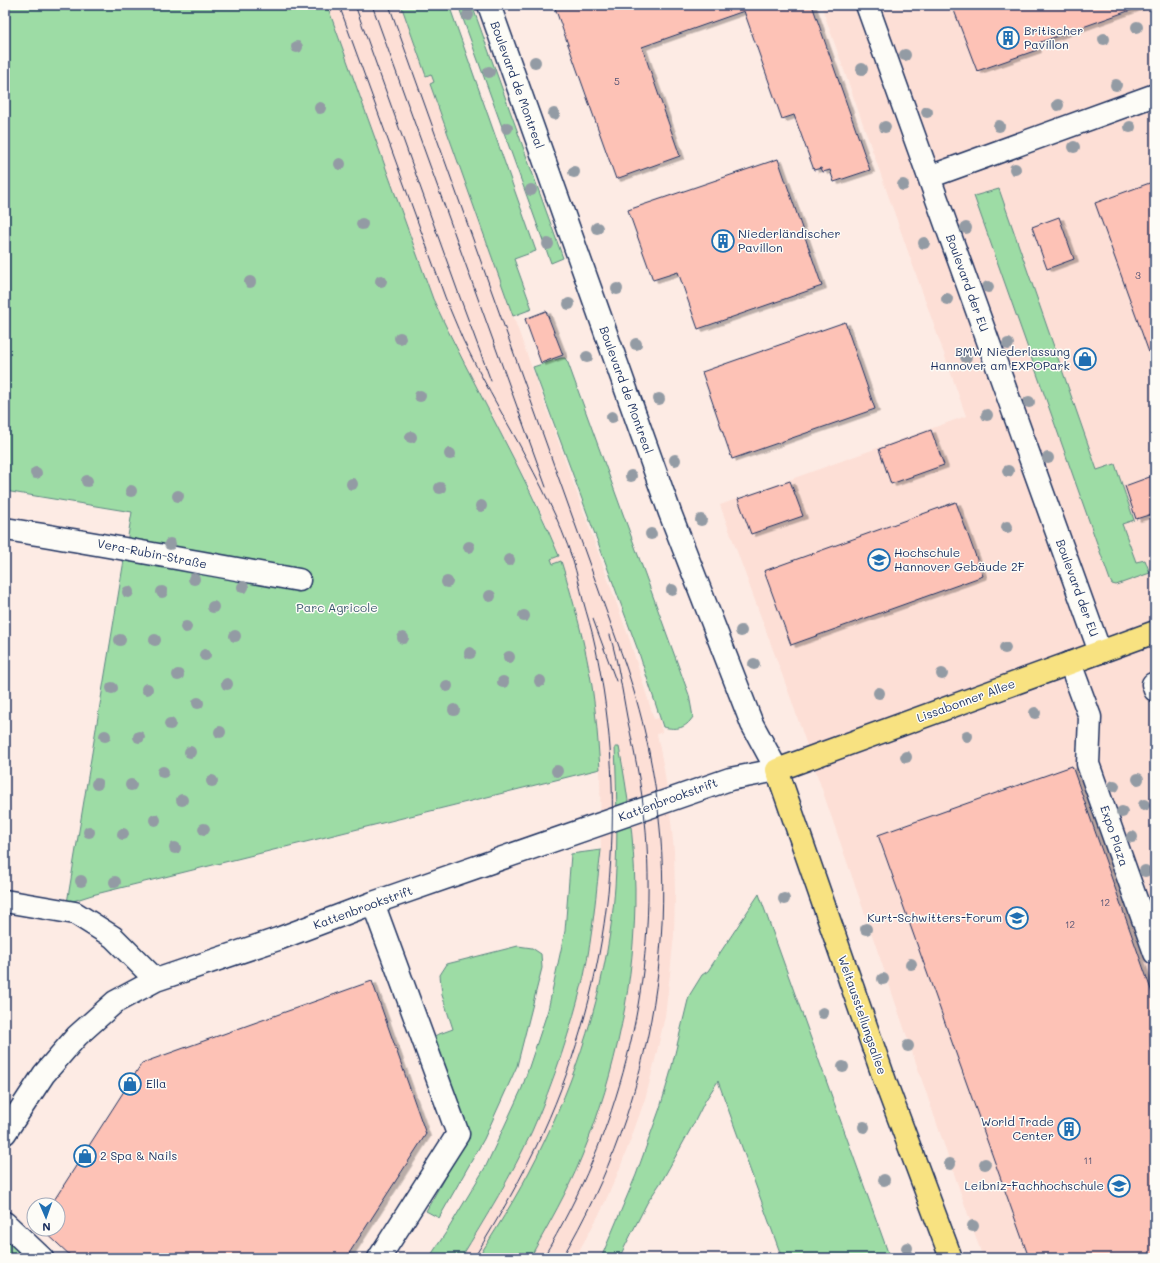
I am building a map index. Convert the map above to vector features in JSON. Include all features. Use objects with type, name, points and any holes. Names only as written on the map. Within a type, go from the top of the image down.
[{"type":"main road","name":"Lissabonner Allee","points":[[777,770],[1155,632]]},
{"type":"main road","name":"Weltausstellungsallee","points":[[777,770],[886,1084],[951,1258]]},
{"type":"street","name":"Boulevard de Montreal","points":[[489,5],[670,513],[752,724],[777,770]]},
{"type":"street","name":"Boulevard der EU","points":[[867,5],[1100,652]]},
{"type":"street","points":[[929,177],[1155,95]]},
{"type":"street","name":"Vera-Rubin-Straße","points":[[5,529],[102,544],[151,555],[299,580]]},
{"type":"street","name":"Expo Plaza","points":[[1070,663],[1090,717],[1088,764],[1155,953]]},
{"type":"street","name":"Kattenbrookstrift","points":[[5,1133],[44,1074],[77,1036],[114,1002],[156,980],[278,939],[730,778],[777,770]]},
{"type":"street","points":[[5,901],[75,912],[113,937],[156,980]]},
{"type":"street","points":[[373,904],[458,1134],[379,1258]]},
{"type":"street","points":[[5,1223],[42,1258]]},
{"type":"shaded area","points":[[327,5],[401,5],[426,76],[431,74],[434,82],[430,85],[629,638],[654,719],[659,718],[662,732],[657,734],[670,811],[674,851],[675,893],[674,935],[665,1016],[646,1096],[632,1136],[601,1211],[575,1258],[461,1258],[488,1214],[531,1132],[548,1094],[574,1014],[597,893],[601,850],[600,769],[597,728],[592,687],[584,646],[575,606],[561,562],[553,564],[551,559],[559,556],[544,519],[526,481],[454,344],[433,299]]},
{"type":"shaded area","points":[[821,5],[1155,5],[1155,1258],[983,1258],[791,699],[720,505],[966,416]]},
{"type":"green space","name":"Parc Agricole","points":[[5,5],[327,5],[433,299],[545,523],[559,556],[551,559],[553,564],[561,561],[579,623],[592,686],[600,769],[92,895],[67,903],[132,512],[5,491]]},
{"type":"green space","points":[[401,5],[449,5],[536,251],[514,259],[532,309],[513,316],[430,84],[434,82],[431,74],[426,76]]},
{"type":"green space","points":[[458,5],[472,5],[563,258],[551,263]]},
{"type":"green space","points":[[999,189],[1097,470],[1115,464],[1134,520],[1122,524],[1136,562],[1145,560],[1150,573],[1116,585],[1112,584],[1110,580],[974,196]]},
{"type":"green space","points":[[565,358],[568,363],[689,695],[693,717],[687,724],[680,728],[663,727],[639,653],[533,367]]},
{"type":"green space","points":[[615,747],[619,747],[628,799],[635,888],[632,956],[628,990],[622,1025],[605,1092],[582,1156],[564,1195],[530,1258],[478,1258],[521,1187],[537,1157],[558,1112],[582,1050],[592,1018],[607,952],[615,887],[617,817]]},
{"type":"green space","points":[[601,850],[592,929],[584,976],[561,1055],[548,1093],[532,1131],[507,1180],[461,1258],[429,1258],[486,1166],[522,1088],[548,1010],[565,931],[571,854]]},
{"type":"green space","points":[[759,894],[890,1258],[782,1258],[718,1081],[705,1101],[663,1179],[647,1203],[619,1258],[601,1258],[636,1175],[660,1108],[689,996],[702,975],[708,971]]},
{"type":"green space","points":[[518,946],[532,948],[541,954],[542,968],[517,1066],[484,1139],[439,1218],[426,1211],[466,1139],[431,1037],[453,1029],[442,995],[440,975],[447,964]]},
{"type":"green space","points":[[5,1223],[46,1258],[5,1258]]},
{"type":"building","points":[[554,5],[812,5],[870,170],[834,182],[830,170],[823,172],[821,168],[814,170],[794,115],[782,119],[744,11],[642,47],[680,156],[616,179]]},
{"type":"building","name":"Britischer Pavillon","points":[[952,5],[1145,5],[1035,44],[1037,50],[977,71]]},
{"type":"building","name":"Niederländischer Pavillon","points":[[778,159],[822,286],[698,329],[678,272],[653,280],[628,210]]},
{"type":"building","points":[[1155,181],[1155,369],[1095,203]]},
{"type":"building","points":[[1059,217],[1074,259],[1047,269],[1032,227]]},
{"type":"building","points":[[546,311],[563,355],[541,363],[525,319]]},
{"type":"building","points":[[845,322],[875,409],[732,459],[702,372]]},
{"type":"building","points":[[931,430],[944,465],[891,484],[879,449]]},
{"type":"building","points":[[1155,475],[1155,513],[1136,519],[1125,486]]},
{"type":"building","points":[[790,481],[803,516],[751,534],[738,499]]},
{"type":"building","points":[[956,502],[983,576],[791,645],[764,571]]},
{"type":"building","name":"Kurt-Schwitters-Forum","points":[[1072,766],[1155,1001],[1155,1258],[1029,1258],[878,835]]},
{"type":"building","points":[[372,981],[426,1134],[346,1258],[73,1258],[51,1237],[66,1237],[66,1197],[56,1197],[142,1063]]},
{"type":"tram line","points":[[339,5],[456,324],[476,366],[541,487],[568,546],[594,639],[606,706],[611,768],[612,831],[608,893],[599,954],[585,1015],[566,1074],[543,1132],[510,1196],[474,1258]]},
{"type":"tram line","points":[[355,5],[491,381]]},
{"type":"tram line","points":[[372,5],[546,487]]},
{"type":"tram line","points":[[389,5],[625,664],[645,733],[657,800],[662,868],[661,936],[654,1003],[640,1070],[620,1134],[594,1197],[562,1258]]},
{"type":"tram line","points":[[593,619],[616,681]]},
{"type":"tram line","points":[[543,1258],[570,1210],[592,1161],[611,1111],[626,1060],[638,1007],[645,955],[648,901],[647,846],[644,814],[637,765],[620,676],[610,635]]},
{"type":"place","name":"Britischer Pavillon","points":[[1008,38]]},
{"type":"place","name":"Niederländischer Pavillon","points":[[723,241]]},
{"type":"place","name":"BMW Niederlassung Hannover am EXPOPark","points":[[1085,359]]},
{"type":"place","name":"Hochschule Hannover Gebäude 2F","points":[[879,560]]},
{"type":"place","name":"Kurt-Schwitters-Forum","points":[[1017,918]]},
{"type":"place","name":"Ella","points":[[130,1084]]},
{"type":"place","name":"World Trade Center","points":[[1069,1129]]},
{"type":"place","name":"2 Spa & Nails","points":[[85,1156]]},
{"type":"place","name":"Leibniz-Fachhochschule","points":[[1119,1186]]}]
